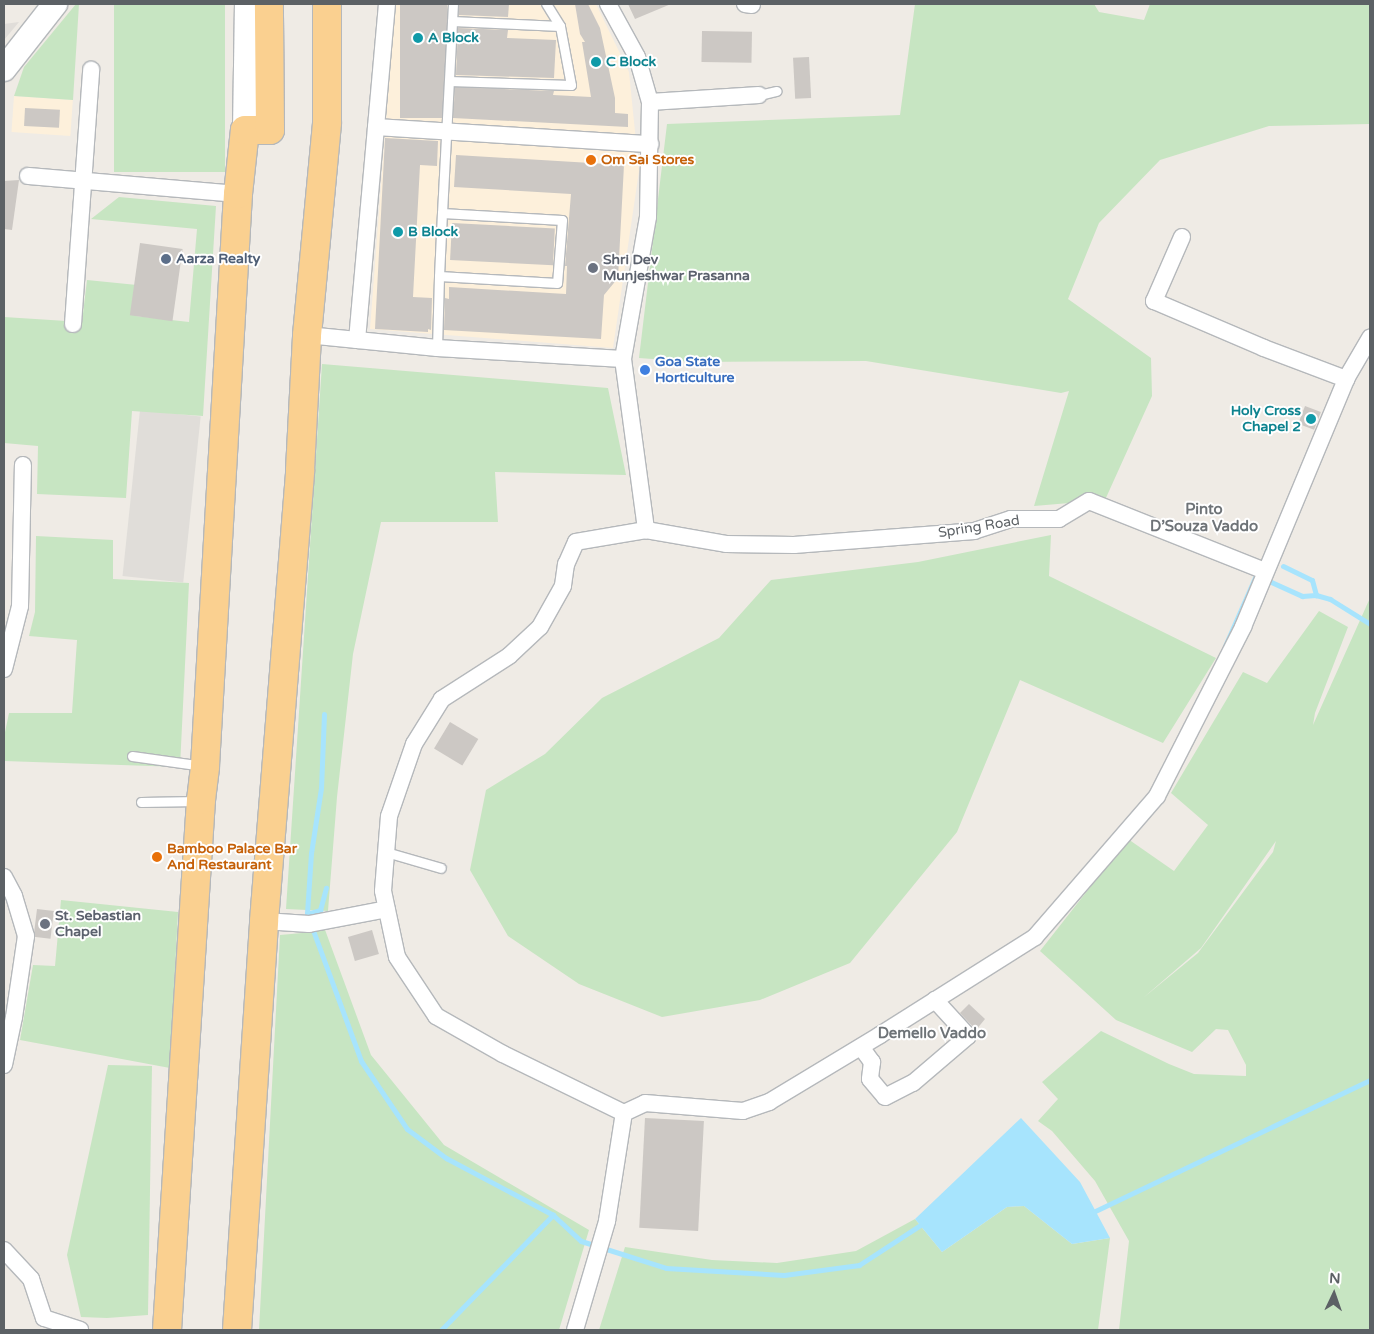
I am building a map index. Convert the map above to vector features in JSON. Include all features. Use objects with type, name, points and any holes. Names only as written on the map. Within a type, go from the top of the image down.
[{"type":"highway","points":[[166,1330],[201,800],[205,766],[238,194],[245,130],[270,130],[269,4]]},
{"type":"highway","points":[[236,1330],[264,922],[300,470],[307,335],[327,122],[327,4]]},
{"type":"street","points":[[4,69],[55,4]]},
{"type":"street","points":[[245,130],[247,4]]},
{"type":"street","points":[[357,340],[388,4]]},
{"type":"street","points":[[608,4],[637,57],[650,102],[648,216],[623,359],[646,530],[576,542],[566,564],[563,586],[540,627],[509,656],[442,699],[414,744],[389,816],[384,891],[397,957],[436,1016],[503,1054],[624,1113]]},
{"type":"street","points":[[73,324],[91,70]]},
{"type":"street","points":[[650,102],[759,95]]},
{"type":"street","points":[[376,127],[650,144]]},
{"type":"street","points":[[28,176],[238,194]]},
{"type":"street","points":[[1182,238],[1154,301],[1264,348],[1346,379]]},
{"type":"street","points":[[307,335],[437,348],[623,359]]},
{"type":"street","points":[[624,1113],[645,1103],[743,1111],[769,1102],[861,1047],[1035,937],[1157,796],[1243,627],[1346,379],[1370,338]]},
{"type":"street","points":[[4,669],[20,606],[24,465]]},
{"type":"street","name":"Spring Road","points":[[646,530],[726,544],[794,546],[974,531],[1011,519],[1059,520],[1089,501],[1267,568]]},
{"type":"street","points":[[4,877],[9,897],[26,936],[9,1016],[4,1065]]},
{"type":"street","points":[[264,922],[309,924],[387,909]]},
{"type":"street","points":[[861,1047],[872,1062],[870,1079],[885,1097],[913,1082],[968,1036],[935,1000]]},
{"type":"street","points":[[575,1330],[607,1221],[624,1113]]},
{"type":"street","points":[[4,1250],[31,1279],[42,1324],[80,1330]]},
{"type":"lane","points":[[437,348],[453,4]]},
{"type":"lane","points":[[449,81],[571,86],[560,26],[546,4]]},
{"type":"lane","points":[[452,21],[560,26]]},
{"type":"lane","points":[[759,95],[777,91]]},
{"type":"lane","points":[[439,276],[557,283],[562,220],[442,213]]},
{"type":"lane","points":[[132,756],[205,766]]},
{"type":"lane","points":[[141,802],[201,800]]},
{"type":"lane","points":[[386,852],[441,868]]},
{"type":"shaded area","points":[[395,4],[596,4],[629,72],[639,171],[613,348],[370,329]]},
{"type":"shaded area","points":[[19,22],[4,40],[4,24]]},
{"type":"shaded area","points":[[14,96],[73,100],[70,136],[11,132]]},
{"type":"shaded area","points":[[140,410],[201,416],[183,582],[123,576]]},
{"type":"green space","points":[[76,4],[79,4],[73,100],[14,96],[24,67]]},
{"type":"green space","points":[[114,4],[225,4],[225,172],[114,172]]},
{"type":"green space","points":[[915,4],[1094,4],[1099,12],[1144,20],[1150,4],[1370,4],[1370,124],[1269,126],[1160,160],[1099,223],[1068,299],[1151,358],[1152,396],[1105,500],[1034,506],[1069,391],[1061,393],[866,361],[693,362],[639,358],[667,124],[900,115]]},
{"type":"green space","points":[[119,197],[216,206],[203,416],[132,411],[126,498],[37,494],[38,446],[4,443],[4,317],[82,322],[87,280],[137,285],[136,316],[189,322],[197,229],[91,219]]},
{"type":"green space","points":[[322,364],[608,388],[626,475],[495,472],[498,522],[381,522],[353,654],[337,797],[328,911],[286,909]]},
{"type":"green space","points":[[1051,535],[1049,576],[1216,658],[1163,743],[1020,680],[957,832],[850,963],[760,1000],[662,1017],[579,984],[508,936],[470,870],[486,790],[545,754],[602,698],[719,638],[771,580],[918,562]]},
{"type":"green space","points":[[36,536],[113,540],[113,579],[189,583],[180,767],[4,761],[4,737],[9,713],[72,713],[77,640],[29,636],[35,612]]},
{"type":"green space","points":[[1370,598],[1370,1330],[1119,1330],[1129,1241],[1095,1181],[1052,1131],[1038,1121],[1058,1099],[1042,1082],[1101,1031],[1194,1074],[1246,1076],[1246,1065],[1228,1030],[1216,1029],[1192,1052],[1116,1020],[1040,951],[1128,839],[1174,871],[1208,825],[1171,793],[1243,672],[1267,683],[1319,611],[1348,627],[1315,713],[1313,725]],"holes":[[[1276,841],[1273,852],[1198,953],[1143,998],[1201,948]]]},
{"type":"green space","points":[[61,900],[178,912],[170,1068],[20,1040],[33,965],[55,966]]},
{"type":"green space","points":[[324,927],[371,1055],[444,1145],[589,1230],[559,1330],[259,1330],[280,935],[302,933]]},
{"type":"green space","points":[[108,1065],[152,1066],[148,1315],[107,1318],[81,1317],[67,1255]]},
{"type":"green space","points":[[1024,1206],[1072,1244],[1110,1238],[1098,1330],[599,1330],[625,1247],[712,1260],[777,1263],[856,1251],[915,1219],[942,1252],[1007,1207]]},
{"type":"water","points":[[1021,1118],[1080,1182],[1110,1238],[1072,1244],[1024,1206],[1007,1207],[942,1252],[915,1219]]},
{"type":"building","name":"A Block","points":[[400,4],[447,4],[447,118],[400,118]]},
{"type":"building","points":[[459,4],[509,4],[508,17],[459,15]]},
{"type":"building","name":"C Block","points":[[575,4],[588,4],[600,28],[615,98],[615,113],[628,114],[628,127],[453,118],[455,87],[554,91],[553,95],[591,97],[582,42],[585,42],[580,34]]},
{"type":"building","points":[[628,4],[671,4],[635,19]]},
{"type":"building","points":[[458,28],[508,30],[507,38],[556,40],[554,78],[456,75]]},
{"type":"building","points":[[702,31],[752,32],[751,63],[701,62]]},
{"type":"building","points":[[809,57],[811,98],[795,99],[793,58]]},
{"type":"building","points":[[25,108],[60,110],[59,128],[24,126]]},
{"type":"building","name":"B Block","points":[[385,138],[438,141],[437,166],[420,165],[413,297],[432,298],[431,330],[428,329],[428,332],[375,329]]},
{"type":"building","points":[[456,155],[624,165],[618,278],[604,295],[601,339],[444,330],[445,298],[449,299],[449,287],[566,294],[567,266],[565,266],[571,194],[454,187]]},
{"type":"building","points":[[19,180],[12,230],[4,229],[4,181]]},
{"type":"building","points":[[452,223],[555,228],[553,265],[450,260]]},
{"type":"building","points":[[140,243],[183,249],[172,321],[130,315]]},
{"type":"building","name":"Holy Cross Chapel 2","points":[[1305,406],[1321,412],[1314,430],[1298,424]]},
{"type":"building","points":[[450,722],[478,739],[462,766],[434,749]]},
{"type":"building","name":"St. Sebastian Chapel","points":[[37,909],[54,911],[50,939],[34,937]]},
{"type":"building","points":[[372,930],[379,954],[355,961],[348,937]]},
{"type":"building","points":[[969,1004],[985,1019],[976,1030],[960,1013]]},
{"type":"building","points":[[645,1118],[704,1121],[698,1231],[639,1228]]},
{"type":"waterway","points":[[1283,566],[1312,580],[1316,595]]},
{"type":"waterway","points":[[1225,646],[1256,575],[1302,596],[1316,595],[1330,599],[1370,624]]},
{"type":"waterway","points":[[324,714],[321,788],[311,853],[307,914],[361,1061],[407,1129],[446,1158],[553,1215],[581,1241],[666,1268],[784,1275],[859,1265],[925,1222]]},
{"type":"waterway","points":[[307,914],[320,910],[326,888]]},
{"type":"waterway","points":[[1091,1213],[1370,1080]]},
{"type":"waterway","points":[[441,1330],[553,1215]]},
{"type":"place","name":"A Block","points":[[418,38]]},
{"type":"place","name":"C Block","points":[[596,62]]},
{"type":"place","name":"Om Sai Stores","points":[[591,160]]},
{"type":"place","name":"B Block","points":[[398,232]]},
{"type":"place","name":"Aarza Realty","points":[[166,259]]},
{"type":"place","name":"Shri Dev Munjeshwar Prasanna","points":[[593,268]]},
{"type":"place","name":"Goa State Horticulture","points":[[645,370]]},
{"type":"place","name":"Holy Cross Chapel 2","points":[[1311,419]]},
{"type":"place","name":"Bamboo Palace Bar And Restaurant","points":[[157,857]]},
{"type":"place","name":"St. Sebastian Chapel","points":[[45,924]]},
{"type":"district","name":"Pinto D’Souza Vaddo","points":[[1204,518]]},
{"type":"district","name":"Demello Vaddo","points":[[932,1034]]}]
